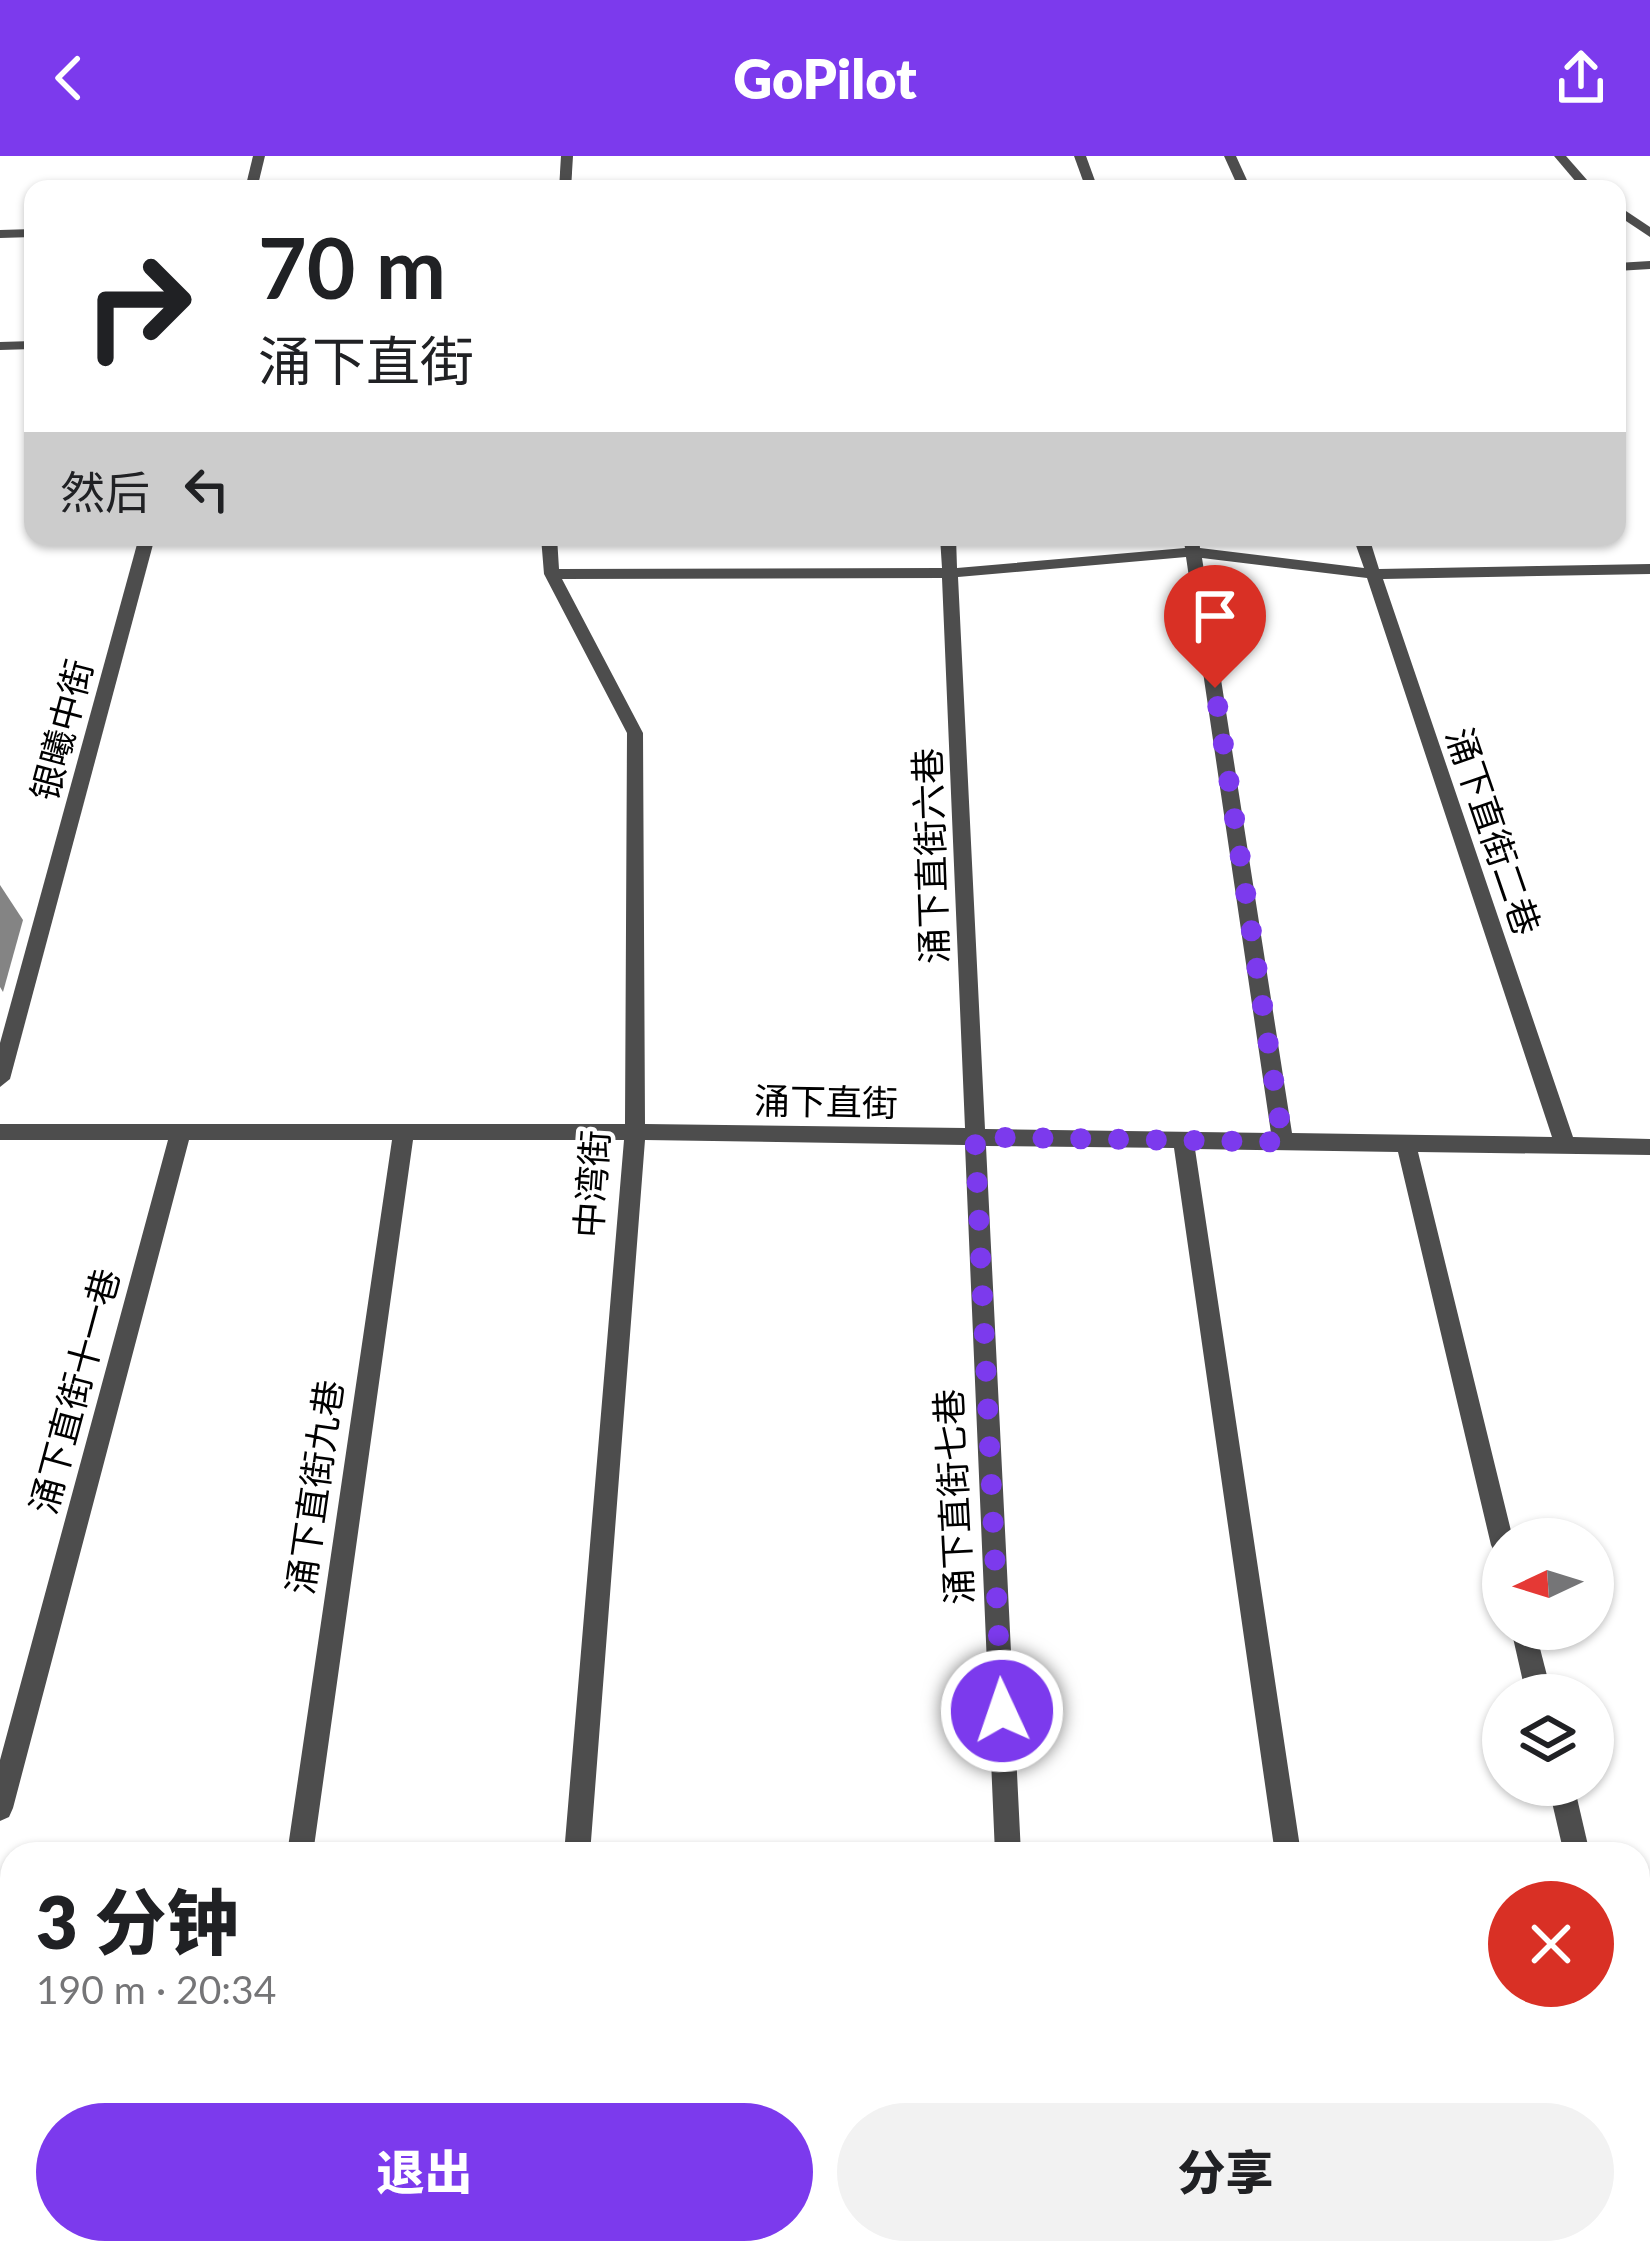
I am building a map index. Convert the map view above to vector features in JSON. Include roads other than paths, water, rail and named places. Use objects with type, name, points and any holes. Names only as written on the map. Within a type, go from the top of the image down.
[{"type":"street","points":[[1560,156],[1581,180]]},
{"type":"street","name":"银曦中街","points":[[0,1079],[145,546]]},
{"type":"street","name":"中湾街","points":[[550,546],[552,574],[634,733],[634,1132],[579,1842]]},
{"type":"street","name":"涌下直街六巷","points":[[949,546],[975,1137]]},
{"type":"street","points":[[552,574],[951,573],[1176,546]]},
{"type":"street","points":[[1193,546],[1283,1142]]},
{"type":"street","points":[[1205,546],[1374,574],[1650,569]]},
{"type":"street","name":"涌下直街二巷","points":[[1364,546],[1565,1145]]},
{"type":"street","name":"涌下直街九巷","points":[[302,1842],[404,1131]]},
{"type":"street","name":"涌下直街","points":[[0,1132],[634,1132],[1650,1147]]},
{"type":"street","name":"涌下直街十一巷","points":[[0,1808],[181,1132]]},
{"type":"street","name":"涌下直街七巷","points":[[975,1137],[1007,1842]]},
{"type":"street","points":[[1183,1140],[1286,1842]]},
{"type":"street","points":[[1406,1143],[1496,1518]]},
{"type":"street","points":[[1566,1806],[1574,1842]]}]
